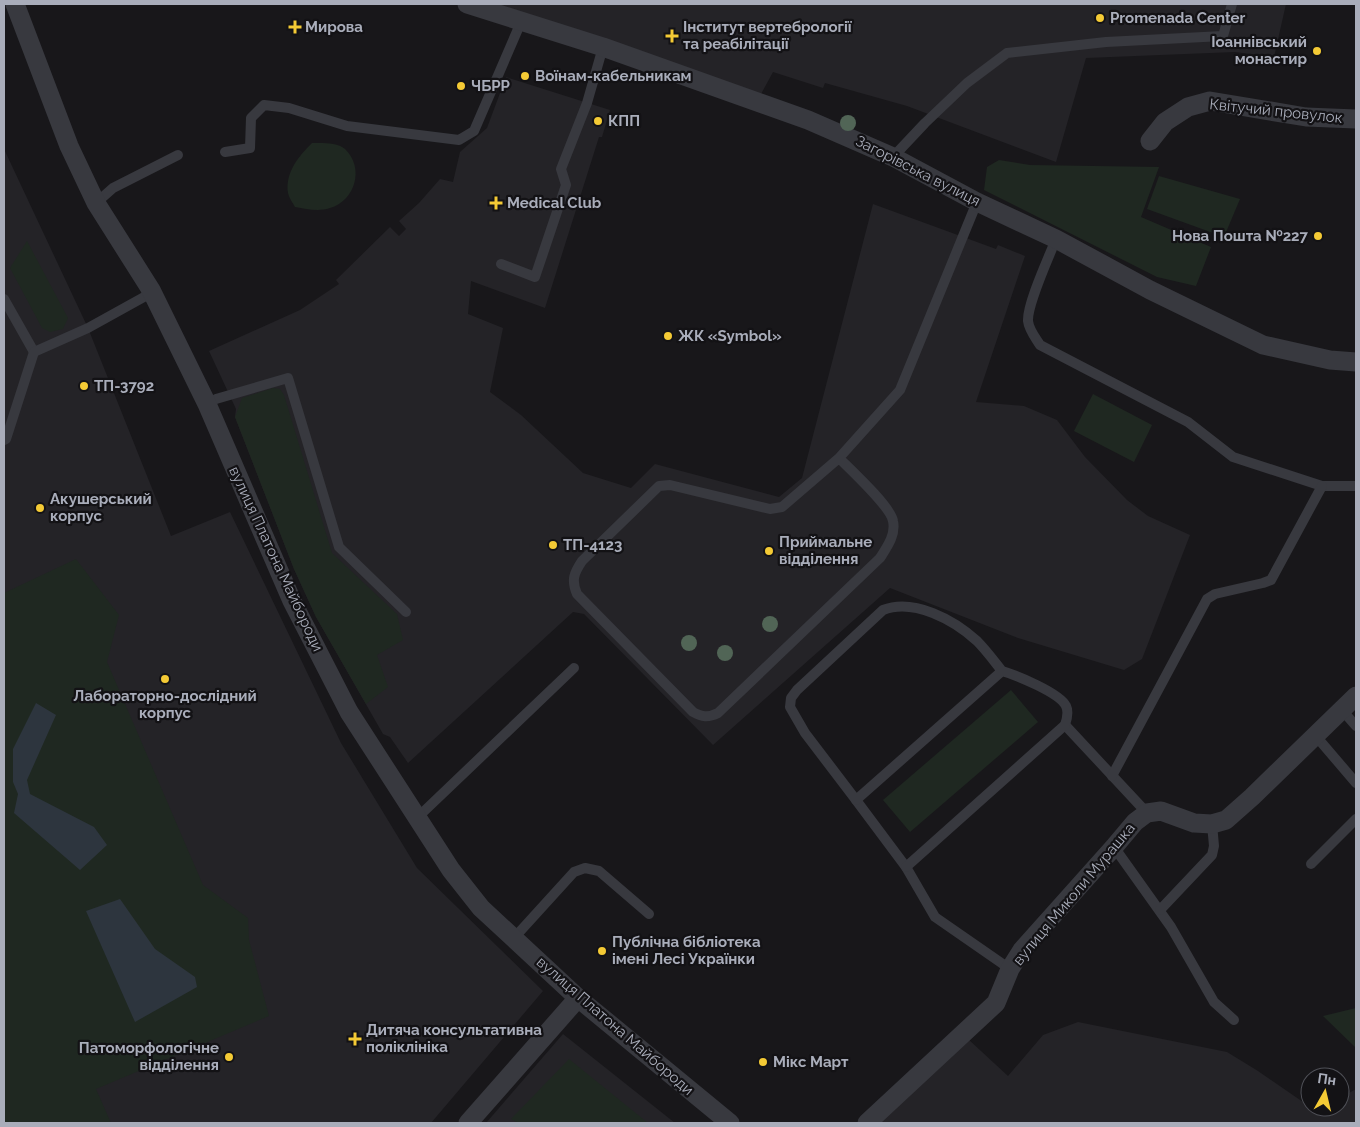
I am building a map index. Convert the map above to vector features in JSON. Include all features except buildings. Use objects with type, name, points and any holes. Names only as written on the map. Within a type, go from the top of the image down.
[{"type":"street","name":"вулиця Платона Майбороди","points":[[15,4],[69,146],[96,203],[151,290],[207,404],[292,601],[349,712],[451,870],[481,908],[578,998],[730,1123]]},
{"type":"street","name":"Загорівська вулиця","points":[[467,4],[603,48],[808,120],[893,157],[977,202],[1056,239],[1150,290],[1263,345],[1330,360],[1356,362]]},
{"type":"street","name":"Квітучий провулок","points":[[1150,141],[1165,122],[1188,107],[1210,101],[1306,117],[1356,119]]},
{"type":"street","points":[[1212,824],[1226,820],[1252,797],[1356,696]]},
{"type":"street","name":"вулиця Миколи Мурашка","points":[[867,1123],[996,1003],[1010,969],[1022,950],[1135,822],[1146,813],[1160,812],[1194,823],[1212,824]]},
{"type":"street","points":[[468,1123],[578,998]]},
{"type":"lane","points":[[893,157],[924,123],[967,83],[1008,52],[1106,42],[1223,36],[1232,4]]},
{"type":"lane","points":[[225,152],[250,148],[251,118],[264,105],[289,108],[347,126],[459,140],[474,131],[521,22]]},
{"type":"lane","points":[[501,264],[535,277],[566,185],[561,169],[587,103],[603,48]]},
{"type":"lane","points":[[96,203],[113,188],[178,155]]},
{"type":"lane","points":[[840,458],[886,509],[893,521],[890,542],[880,558],[718,714],[711,717],[693,712],[577,594],[573,583],[574,572],[582,561],[659,486],[670,485],[770,509],[782,507],[840,458],[900,390],[977,202]]},
{"type":"lane","points":[[1056,239],[1032,303],[1028,320],[1031,332],[1040,345],[1188,422],[1233,457],[1322,486],[1356,486]]},
{"type":"lane","points":[[34,352],[88,328],[144,297],[151,290]]},
{"type":"lane","points":[[4,299],[34,352],[6,440],[4,440]]},
{"type":"lane","points":[[207,404],[216,399],[288,378],[339,547],[406,612]]},
{"type":"lane","points":[[1112,776],[1207,599],[1214,594],[1271,580],[1322,486]]},
{"type":"lane","points":[[906,867],[1065,725],[1068,716],[1067,707],[1061,699],[1023,678],[1002,671],[978,642],[946,619],[901,606],[883,610],[797,690],[791,698],[790,706],[805,733],[906,867],[935,917],[1010,969]]},
{"type":"lane","points":[[418,817],[574,668]]},
{"type":"lane","points":[[856,800],[1002,671]]},
{"type":"lane","points":[[1342,710],[1356,726]]},
{"type":"lane","points":[[1065,725],[1146,813]]},
{"type":"lane","points":[[1315,736],[1356,783]]},
{"type":"lane","points":[[1311,864],[1356,819]]},
{"type":"lane","points":[[1160,910],[1212,855],[1214,846],[1212,824]]},
{"type":"lane","points":[[1114,847],[1176,934],[1214,1002],[1234,1020]]},
{"type":"lane","points":[[514,938],[574,872],[585,868],[599,871],[649,914]]},
{"type":"shaded area","points":[[485,4],[1286,4],[1274,57],[1235,52],[1086,58],[1056,162],[907,106],[825,83],[823,88],[773,72],[760,96]]},
{"type":"shaded area","points":[[506,77],[610,110],[602,137],[599,137],[545,308],[471,281],[468,314],[503,328],[490,392],[521,415],[583,473],[631,488],[655,464],[779,497],[802,478],[873,204],[996,249],[998,245],[1025,256],[976,402],[1024,406],[1057,420],[1085,457],[1127,500],[1148,516],[1190,535],[1142,659],[1124,670],[1018,638],[890,588],[713,745],[584,614],[573,612],[408,763],[390,737],[383,734],[316,617],[294,569],[235,417],[236,409],[209,351],[300,310],[339,284],[336,280],[390,227],[399,236],[406,229],[399,221],[419,203],[440,179],[453,182],[460,152],[487,128]]},
{"type":"shaded area","points":[[312,143],[329,143],[342,147],[355,165],[354,183],[346,198],[339,204],[321,210],[295,207],[288,193],[291,171],[302,153]]},
{"type":"shaded area","points":[[4,149],[88,328],[171,536],[230,512],[341,743],[417,868],[543,991],[431,1123],[4,1123]]},
{"type":"shaded area","points":[[999,160],[1030,165],[1159,167],[1141,217],[1211,247],[1196,286],[1157,277],[984,190],[987,167]]},
{"type":"shaded area","points":[[1159,176],[1240,199],[1224,237],[1147,209]]},
{"type":"shaded area","points":[[27,241],[68,318],[63,329],[50,332],[42,328],[10,268]]},
{"type":"shaded area","points":[[273,388],[280,389],[284,395],[332,553],[397,614],[403,640],[377,655],[388,687],[366,704],[316,617],[294,569],[235,417],[242,398]]},
{"type":"shaded area","points":[[1093,394],[1152,425],[1134,462],[1074,431]]},
{"type":"shaded area","points":[[76,559],[119,615],[107,662],[203,885],[248,918],[249,940],[269,1016],[96,1089],[111,1123],[4,1123],[4,593]]},
{"type":"shaded area","points":[[1011,690],[1038,722],[910,832],[883,800]]},
{"type":"shaded area","points":[[36,703],[56,715],[27,780],[30,794],[94,827],[107,845],[80,870],[14,813],[18,794],[13,782],[13,749]]},
{"type":"shaded area","points":[[120,899],[155,949],[195,977],[197,987],[135,1022],[86,911]]},
{"type":"shaded area","points":[[1356,1008],[1356,1048],[1323,1016]]},
{"type":"shaded area","points":[[1078,1022],[1227,1052],[1300,1100],[1300,1117],[1350,1117],[1350,1092],[1356,1089],[1356,1123],[874,1123],[968,1039],[1008,1076],[1043,1035]]},
{"type":"shaded area","points":[[563,1034],[675,1123],[486,1123]]},
{"type":"shaded area","points":[[569,1059],[648,1123],[518,1123],[511,1119]]},
{"type":"place","name":"Promenada Center","points":[[1100,18]]},
{"type":"place","name":"Мирова","points":[[295,27]]},
{"type":"place","name":"Інститут вертебрології та реабілітації","points":[[672,36]]},
{"type":"place","name":"Іоаннівський монастир","points":[[1317,51]]},
{"type":"place","name":"Воїнам-кабельникам","points":[[525,76]]},
{"type":"place","name":"ЧБРР","points":[[461,86]]},
{"type":"place","name":"КПП","points":[[598,121]]},
{"type":"place","name":"Medical Club","points":[[496,203]]},
{"type":"place","name":"Нова Пошта №227","points":[[1318,236]]},
{"type":"place","name":"ЖК «Symbol»","points":[[668,336]]},
{"type":"place","name":"ТП-3792","points":[[84,386]]},
{"type":"place","name":"Акушерський корпус","points":[[40,508]]},
{"type":"place","name":"ТП-4123","points":[[553,545]]},
{"type":"place","name":"Приймальне відділення","points":[[769,551]]},
{"type":"place","name":"Лабораторно-дослідний корпус","points":[[165,679]]},
{"type":"place","name":"Публічна бібліотека імені Лесі Українки","points":[[602,951]]},
{"type":"place","name":"Дитяча консультативна поліклініка","points":[[355,1039]]},
{"type":"place","name":"Патоморфологічне відділення","points":[[229,1057]]},
{"type":"place","name":"Мікс Март","points":[[763,1062]]}]
